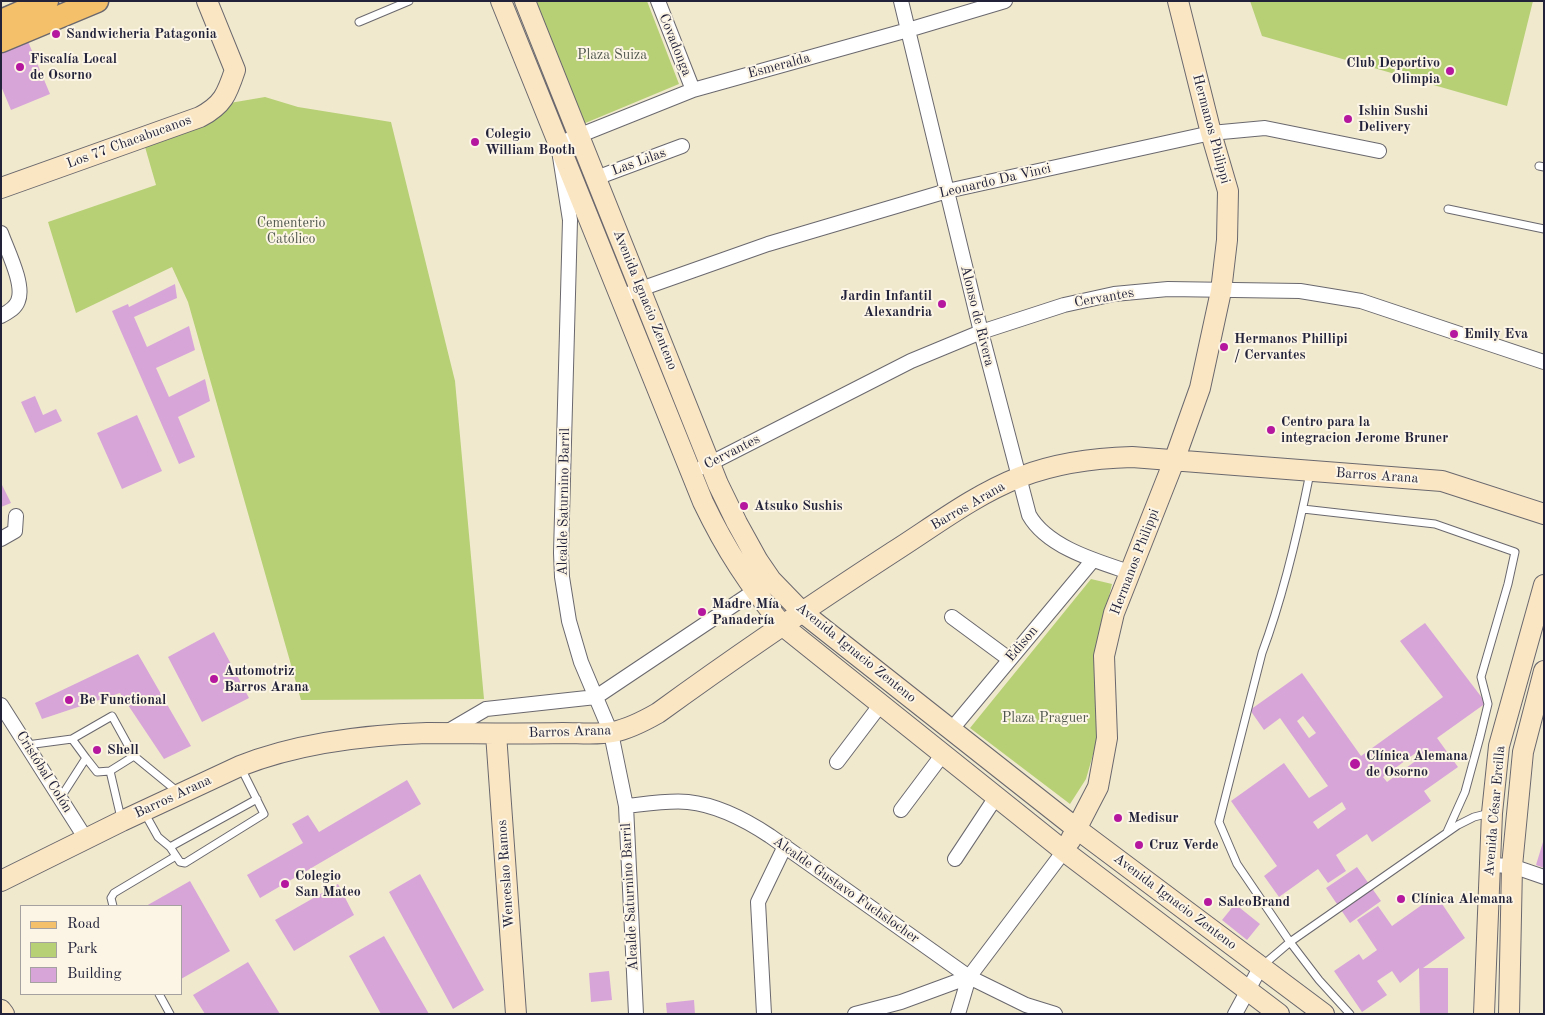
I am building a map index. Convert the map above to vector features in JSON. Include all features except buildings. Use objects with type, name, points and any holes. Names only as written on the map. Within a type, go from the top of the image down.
[{"type":"main road","points":[[1,21],[47,1]]},
{"type":"main road","points":[[1,41],[97,1]]},
{"type":"main road","name":"Los 77 Chacabucanos","points":[[1,188],[200,117],[212,111],[226,96],[235,70],[207,1]]},
{"type":"main road","name":"Avenida Ignacio Zenteno","points":[[500,1],[716,530],[755,592],[783,626],[1064,851],[1279,1014]]},
{"type":"main road","name":"Avenida Ignacio Zenteno","points":[[525,1],[736,523],[771,580],[802,612],[1077,829],[1324,1014]]},
{"type":"main road","name":"Hermanos Philippi","points":[[1064,851],[1098,787],[1107,738],[1104,656],[1114,613],[1200,388],[1221,291],[1228,240],[1228,191],[1211,133],[1178,1]]},
{"type":"main road","name":"Barros Arana","points":[[1,881],[122,821],[257,759],[322,744],[390,735],[611,733],[634,726],[658,713],[802,612],[978,497],[1019,478],[1050,468],[1090,460],[1132,457],[1442,481],[1544,514]]},
{"type":"main road","name":"Avenida César Ercilla","points":[[1484,1014],[1492,813],[1499,746],[1544,585]]},
{"type":"main road","name":"Avenida César Ercilla","points":[[1509,1014],[1512,866],[1523,752],[1533,728],[1544,671]]},
{"type":"main road","name":"Wenceslao Ramos","points":[[496,734],[516,1014]]},
{"type":"main road","points":[[1186,944],[1201,922]]},
{"type":"main road","points":[[1,1010],[4,1014]]},
{"type":"street","name":"Covadonga","points":[[658,1],[693,90]]},
{"type":"street","name":"Alonso de Rivera","points":[[901,1],[981,332],[1027,508],[1037,527],[1050,538],[1093,560],[1129,572]]},
{"type":"street","name":"Esmeralda","points":[[558,144],[693,90],[1005,1]]},
{"type":"street","name":"Leonardo Da Vinci","points":[[620,296],[768,244],[947,191],[1211,133],[1265,128],[1379,151]]},
{"type":"street","name":"Alcalde Saturnino Barril","points":[[558,144],[570,220],[561,553],[562,577],[566,607],[581,662],[611,733],[626,806],[636,1014]]},
{"type":"street","name":"Las Lilas","points":[[596,178],[682,146]]},
{"type":"street","points":[[570,220],[583,216],[590,224]]},
{"type":"street","points":[[1,233],[21,286],[19,300],[12,310],[1,316]]},
{"type":"street","name":"Cervantes","points":[[691,472],[911,361],[981,332],[1064,305],[1114,294],[1168,289],[1300,291],[1361,301],[1544,362]]},
{"type":"street","points":[[1,539],[15,531],[16,516]]},
{"type":"street","name":"Edison","points":[[952,730],[1093,560]]},
{"type":"street","name":"Barros Arana","points":[[443,734],[486,709],[596,698],[771,580]]},
{"type":"street","points":[[952,616],[1009,659]]},
{"type":"street","points":[[837,762],[881,704]]},
{"type":"street","name":"Cristóbal Colón","points":[[1,706],[86,839]]},
{"type":"street","points":[[902,810],[943,754]]},
{"type":"street","points":[[955,858],[996,796]]},
{"type":"street","name":"Alcalde Gustavo Fuchslocher","points":[[626,806],[687,802],[739,818],[785,846],[969,977],[1026,1005],[1055,1014]]},
{"type":"street","points":[[764,1014],[758,902],[785,846]]},
{"type":"street","name":"Hermanos Philippi","points":[[969,977],[1064,851]]},
{"type":"street","points":[[1490,865],[1512,866],[1544,876]]},
{"type":"street","points":[[1235,1014],[1261,966]]},
{"type":"street","points":[[855,1014],[901,1002],[969,977]]},
{"type":"street","points":[[958,1014],[969,977]]},
{"type":"lane","points":[[359,22],[408,1]]},
{"type":"lane","points":[[1448,209],[1544,229]]},
{"type":"lane","points":[[1310,471],[1303,509],[1279,603],[1262,652],[1220,822],[1237,864],[1290,942],[1319,980],[1350,1014]]},
{"type":"lane","points":[[1303,509],[1435,524],[1515,552],[1508,584],[1481,677],[1488,704],[1480,738],[1466,792],[1448,832]]},
{"type":"lane","points":[[27,745],[72,739],[112,716],[134,756],[181,794]]},
{"type":"lane","points":[[72,739],[96,772],[110,771],[134,756]]},
{"type":"lane","points":[[60,798],[86,758]]},
{"type":"lane","points":[[143,812],[158,837],[170,847],[180,862],[185,863],[264,814],[240,766]]},
{"type":"lane","points":[[110,771],[122,821]]},
{"type":"lane","points":[[170,847],[257,799]]},
{"type":"lane","points":[[1261,966],[1290,942],[1458,825],[1474,816],[1492,813]]},
{"type":"lane","points":[[113,905],[111,898],[114,893],[176,856]]},
{"type":"lane","points":[[160,995],[170,1014]]},
{"type":"green space","name":"Plaza Suiza","points":[[535,1],[647,1],[679,84],[583,124]]},
{"type":"green space","name":"Club Deportivo Olimpia","points":[[1250,1],[1533,1],[1507,106],[1262,36]]},
{"type":"green space","name":"Cementerio Católico","points":[[265,97],[298,107],[391,122],[455,381],[484,699],[301,700],[188,302],[172,267],[76,313],[48,222],[156,185],[143,140],[218,105]]},
{"type":"green space","name":"Plaza Praguer","points":[[1091,579],[1112,584],[1095,655],[1098,737],[1086,779],[1070,804],[970,728]]},
{"type":"place","name":"Sandwicheria Patagonia","points":[[56,34]]},
{"type":"place","name":"Fiscalía Local de Osorno","points":[[20,67]]},
{"type":"place","name":"Club Deportivo Olimpia","points":[[1450,71]]},
{"type":"place","name":"Ishin Sushi Delivery","points":[[1348,119]]},
{"type":"place","name":"Colegio William Booth","points":[[475,142]]},
{"type":"place","name":"Jardin Infantil Alexandria","points":[[942,304]]},
{"type":"place","name":"Emily Eva","points":[[1454,334]]},
{"type":"place","name":"Hermanos Phillipi / Cervantes","points":[[1224,347]]},
{"type":"place","name":"Centro para la integracion Jerome Bruner","points":[[1271,430]]},
{"type":"place","name":"Atsuko Sushis","points":[[744,506]]},
{"type":"place","name":"Madre Mía Panadería","points":[[702,612]]},
{"type":"place","name":"Automotriz Barros Arana","points":[[214,679]]},
{"type":"place","name":"Be Functional","points":[[69,700]]},
{"type":"place","name":"Shell","points":[[97,750]]},
{"type":"place","name":"Clínica Alemana de Osorno","points":[[1355,764]]},
{"type":"place","name":"Medisur","points":[[1118,818]]},
{"type":"place","name":"Cruz Verde","points":[[1139,845]]},
{"type":"place","name":"Colegio San Mateo","points":[[285,884]]},
{"type":"place","name":"Clínica Alemana","points":[[1401,899]]},
{"type":"place","name":"SalcoBrand","points":[[1208,902]]}]
